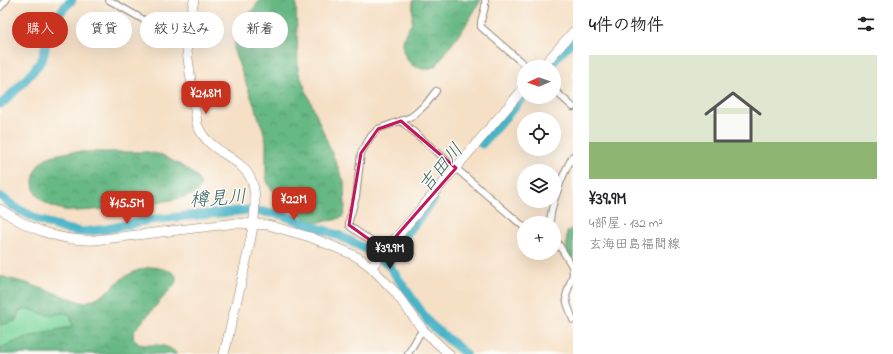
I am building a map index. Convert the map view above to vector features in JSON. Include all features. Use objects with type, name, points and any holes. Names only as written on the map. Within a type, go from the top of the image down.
[{"type":"street","points":[[0,7],[6,0]]},
{"type":"street","points":[[110,0],[140,17]]},
{"type":"street","points":[[191,12],[194,0]]},
{"type":"street","points":[[486,0],[481,27],[519,60]]},
{"type":"street","points":[[548,60],[573,32]]},
{"type":"street","points":[[187,48],[195,114],[199,129],[208,143],[242,168],[249,175],[254,189],[253,223],[247,258],[224,354]]},
{"type":"street","points":[[383,252],[349,225],[356,197],[361,153],[371,136],[378,129],[411,117],[421,110],[436,91]]},
{"type":"street","points":[[372,266],[517,96]]},
{"type":"street","points":[[561,96],[573,107]]},
{"type":"street","points":[[401,121],[517,221]]},
{"type":"street","points":[[550,216],[569,162],[573,156]]},
{"type":"street","points":[[0,209],[18,221],[32,227],[65,238],[84,240],[237,223],[253,223],[281,228],[329,244],[359,258],[372,266],[395,292],[423,330],[449,354]]},
{"type":"street","points":[[561,250],[572,266],[573,274],[566,296],[573,320]]},
{"type":"street","points":[[408,354],[423,330]]},
{"type":"highlighted area","points":[[401,121],[456,168],[384,250],[349,225],[361,153],[378,129]]},
{"type":"green space","points":[[260,0],[296,0],[298,71],[344,182],[344,214],[342,217],[335,220],[318,222],[309,221],[280,199],[269,186],[266,177],[266,141],[263,129],[234,51],[234,48],[288,48],[288,12],[251,12]]},
{"type":"green space","points":[[413,0],[481,0],[465,26],[436,66],[428,69],[422,69],[412,65],[406,58],[403,50],[405,34],[412,23]]},
{"type":"green space","points":[[70,152],[148,152],[162,155],[195,175],[201,184],[197,192],[188,196],[174,199],[99,209],[73,211],[62,210],[47,204],[40,198],[33,186],[33,181],[38,167],[44,160],[54,155]]},
{"type":"green space","points":[[573,228],[573,263],[566,258],[567,232]]},
{"type":"green space","points":[[150,267],[160,268],[173,273],[176,276],[176,281],[134,331],[133,337],[138,344],[168,347],[177,354],[0,354],[0,348],[24,338],[73,326],[70,315],[62,313],[46,315],[31,310],[19,311],[16,321],[0,325],[0,276],[26,283],[84,303],[103,295],[124,277],[136,271]]},
{"type":"green space","points":[[0,297],[68,307],[82,333],[0,354]]},
{"type":"waterway","points":[[0,104],[5,101],[38,65],[43,57],[50,29],[59,14],[72,0]]},
{"type":"waterway","name":"吉田川","points":[[555,60],[573,39]]},
{"type":"waterway","name":"吉田川","points":[[482,144],[517,104]]},
{"type":"waterway","name":"樽見川","points":[[0,196],[16,208],[39,220],[65,229],[83,232],[107,229],[148,220],[248,210],[279,214],[340,236],[368,250],[388,264],[430,324],[466,354]]},
{"type":"waterway","name":"吉田川","points":[[388,264],[394,250],[434,199]]}]
